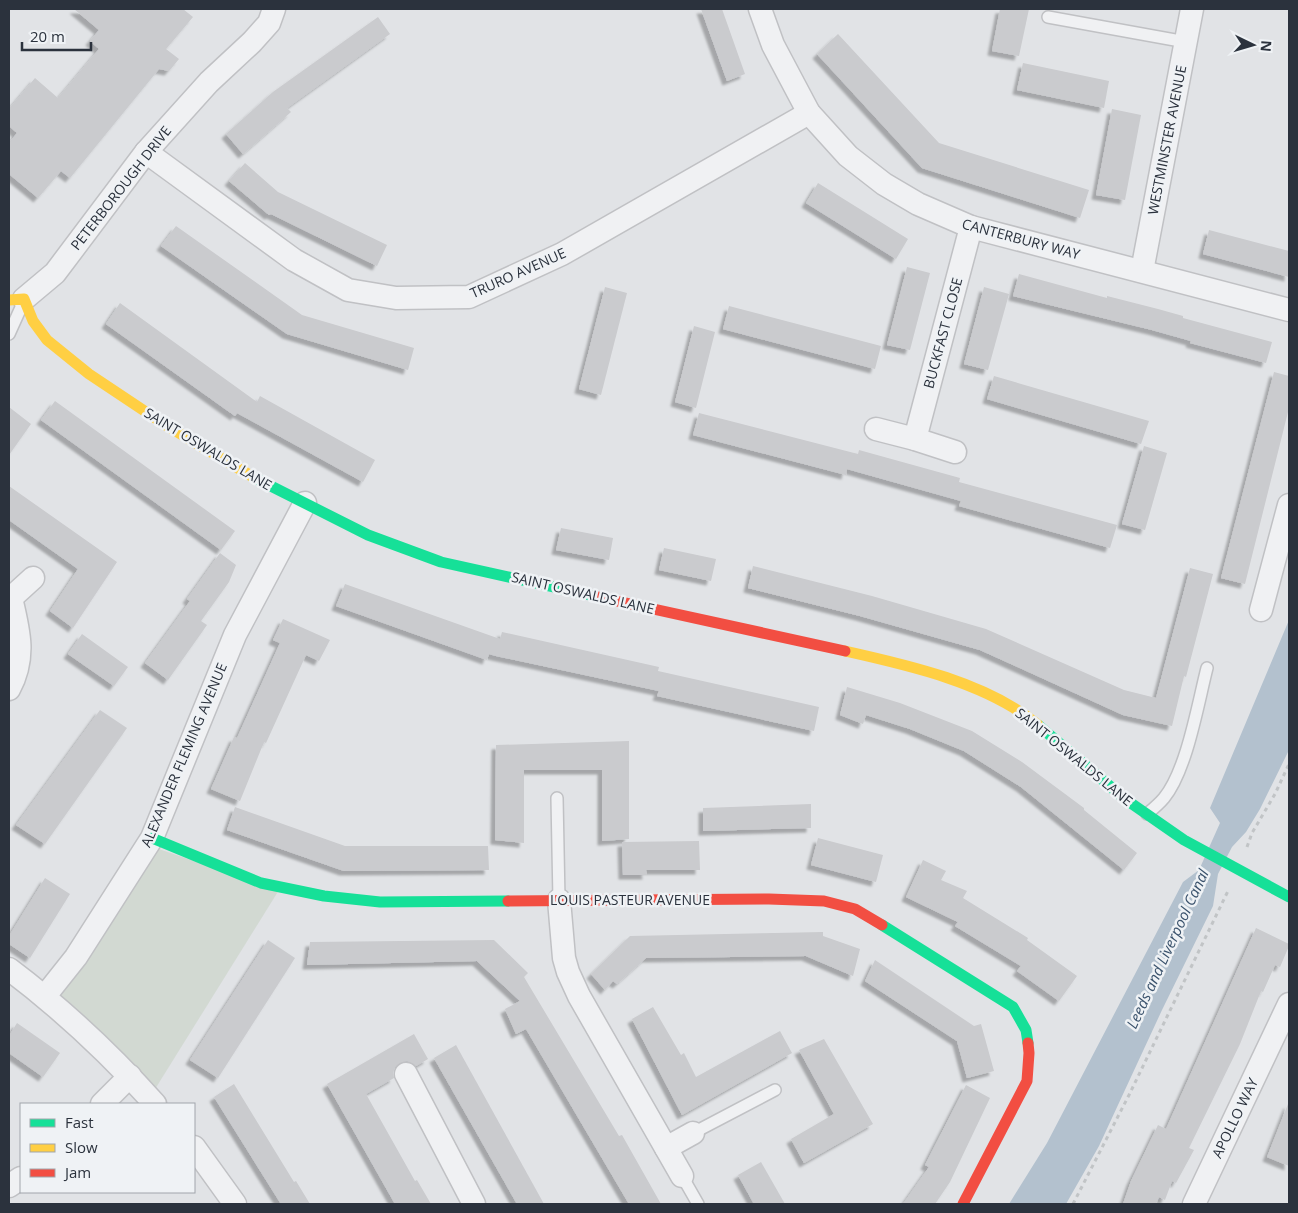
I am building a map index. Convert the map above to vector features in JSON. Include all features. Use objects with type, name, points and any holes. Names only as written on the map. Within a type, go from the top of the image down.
[{"type":"street","name":"PETERBOROUGH DRIVE","points":[[16,300],[55,273],[146,152],[209,82],[264,30],[269,23],[274,9]]},
{"type":"street","name":"CANTERBURY WAY","points":[[760,9],[773,45],[809,114],[848,156],[884,184],[918,204],[972,227],[1289,310]]},
{"type":"street","name":"WESTMINSTER AVENUE","points":[[1142,271],[1192,9]]},
{"type":"street","name":"TRURO AVENUE","points":[[146,152],[294,260],[348,290],[396,298],[469,297],[562,254],[809,114]]},
{"type":"street","name":"BUCKFAST CLOSE","points":[[915,439],[972,227]]},
{"type":"street","name":"SAINT OSWALDS LANE","points":[[16,300],[47,340],[89,374],[164,424],[242,470],[368,535],[441,562],[889,661],[958,682],[1002,700],[1033,721],[1125,799],[1184,840],[1289,897]]},
{"type":"street","points":[[876,429],[954,452]]},
{"type":"street","name":"ALEXANDER FLEMING AVENUE","points":[[45,996],[76,957],[152,838],[235,634],[305,504]]},
{"type":"street","points":[[1261,610],[1289,505]]},
{"type":"street","points":[[9,689],[16,675],[20,658],[18,627],[10,597],[33,578]]},
{"type":"street","name":"LOUIS PASTEUR AVENUE","points":[[152,838],[261,883],[324,896],[380,902],[778,900],[824,901],[855,909],[1013,1008],[1026,1030],[1030,1053],[1027,1081],[963,1204]]},
{"type":"street","points":[[559,900],[568,972],[579,996],[682,1176]]},
{"type":"street","points":[[9,969],[45,996],[130,1076],[154,1103]]},
{"type":"street","name":"APOLLO WAY","points":[[1194,1204],[1283,1035],[1289,1004]]},
{"type":"street","points":[[406,1074],[473,1202]]},
{"type":"street","points":[[103,1103],[130,1076]]},
{"type":"street","points":[[666,1148],[693,1133]]},
{"type":"street","points":[[195,1148],[235,1204]]},
{"type":"street","points":[[9,1186],[20,1179]]},
{"type":"lane","points":[[1048,17],[1186,42]]},
{"type":"lane","points":[[9,334],[16,300]]},
{"type":"lane","points":[[1147,814],[1164,797],[1175,779],[1192,732],[1207,668]]},
{"type":"lane","points":[[557,798],[559,900]]},
{"type":"lane","points":[[693,1133],[775,1090]]},
{"type":"lane","points":[[682,1176],[698,1204]]},
{"type":"path","points":[[1073,1204],[1129,1095],[1235,867],[1275,794],[1289,764]]},
{"type":"shaded area","points":[[153,847],[279,890],[152,1094],[51,996]]},
{"type":"water","name":"Leeds and Liverpool Canal","points":[[1289,620],[1289,750],[1260,809],[1246,832],[1232,847],[1218,874],[1213,906],[1099,1146],[1066,1204],[1009,1204],[1047,1143],[1183,882],[1199,870],[1220,823],[1210,808]]},
{"type":"building","points":[[74,9],[183,9],[193,17],[166,49],[179,59],[169,71],[159,69],[70,178],[61,171],[38,198],[9,174],[9,143],[17,133],[9,126],[9,109],[35,78],[58,98],[99,49],[90,41],[99,30]]},
{"type":"building","points":[[701,9],[722,9],[745,74],[727,81]]},
{"type":"building","points":[[1000,9],[1029,9],[1019,56],[992,51]]},
{"type":"building","points":[[378,17],[390,34],[287,108],[291,112],[243,154],[226,134],[273,92]]},
{"type":"building","points":[[838,34],[939,143],[1089,190],[1080,218],[922,168],[817,54]]},
{"type":"building","points":[[1023,63],[1109,81],[1104,108],[1017,90]]},
{"type":"building","points":[[1112,109],[1141,115],[1125,200],[1096,195]]},
{"type":"building","points":[[245,163],[278,192],[387,245],[377,266],[271,214],[269,215],[229,181]]},
{"type":"building","points":[[818,183],[908,239],[896,259],[806,203]]},
{"type":"building","points":[[176,226],[302,315],[414,348],[408,370],[287,334],[161,246]]},
{"type":"building","points":[[1209,230],[1289,251],[1289,277],[1203,254]]},
{"type":"building","points":[[907,267],[930,273],[910,350],[887,345]]},
{"type":"building","points":[[1019,274],[1107,298],[1107,296],[1158,309],[1183,316],[1183,318],[1272,342],[1266,363],[1190,343],[1191,341],[1152,330],[1013,296]]},
{"type":"building","points":[[605,287],[627,293],[601,395],[579,389]]},
{"type":"building","points":[[984,287],[1009,294],[988,370],[964,364]]},
{"type":"building","points":[[120,303],[257,402],[260,396],[375,460],[363,482],[237,413],[235,416],[106,324]]},
{"type":"building","points":[[729,306],[881,346],[875,369],[723,329]]},
{"type":"building","points":[[694,326],[715,332],[696,408],[675,402]]},
{"type":"building","points":[[1274,372],[1289,376],[1289,408],[1245,584],[1221,578]]},
{"type":"building","points":[[994,376],[1149,421],[1141,444],[987,399]]},
{"type":"building","points":[[55,401],[235,531],[221,550],[41,420]]},
{"type":"building","points":[[9,407],[31,424],[9,455]]},
{"type":"building","points":[[699,413],[858,454],[859,450],[960,478],[959,482],[1117,525],[1110,548],[959,506],[961,501],[847,469],[846,475],[693,435]]},
{"type":"building","points":[[1144,446],[1167,453],[1145,530],[1122,524]]},
{"type":"building","points":[[9,486],[117,562],[73,628],[50,611],[78,569],[9,520]]},
{"type":"building","points":[[561,528],[613,538],[609,560],[556,550]]},
{"type":"building","points":[[664,548],[716,559],[711,581],[659,570]]},
{"type":"building","points":[[220,553],[236,565],[229,582],[201,621],[207,625],[168,680],[145,663],[190,601],[187,599]]},
{"type":"building","points":[[753,566],[872,596],[986,629],[1124,690],[1156,698],[1190,568],[1213,574],[1172,726],[1123,715],[980,650],[860,616],[748,588]]},
{"type":"building","points":[[345,584],[500,639],[502,632],[659,667],[658,671],[819,707],[814,731],[657,696],[659,691],[489,654],[487,660],[336,606]]},
{"type":"building","points":[[283,619],[330,640],[319,661],[306,655],[266,743],[264,742],[240,801],[211,789],[234,737],[237,738],[280,643],[273,640]]},
{"type":"building","points":[[82,634],[128,667],[114,686],[68,654]]},
{"type":"building","points":[[847,687],[900,703],[972,731],[1022,762],[1084,808],[1084,810],[1137,853],[1124,870],[1021,787],[964,751],[910,729],[866,715],[863,724],[840,715]]},
{"type":"building","points":[[100,710],[127,728],[45,844],[16,825]]},
{"type":"building","points":[[629,741],[629,839],[602,841],[602,770],[524,770],[524,843],[495,840],[496,745]]},
{"type":"building","points":[[811,804],[811,828],[703,831],[703,808]]},
{"type":"building","points":[[235,807],[345,846],[488,846],[489,870],[344,871],[227,830]]},
{"type":"building","points":[[818,838],[883,855],[876,882],[811,865]]},
{"type":"building","points":[[699,841],[700,870],[646,870],[647,875],[623,875],[622,842]]},
{"type":"building","points":[[923,860],[946,871],[941,880],[967,891],[963,898],[1028,938],[1027,940],[1077,976],[1059,1001],[1017,971],[1021,966],[955,926],[958,922],[906,897]]},
{"type":"building","points":[[45,878],[70,894],[30,958],[9,944],[9,936]]},
{"type":"building","points":[[1256,928],[1289,944],[1289,946],[1280,967],[1275,965],[1263,992],[1261,991],[1240,1044],[1189,1148],[1194,1150],[1176,1183],[1172,1181],[1165,1200],[1159,1197],[1156,1204],[1123,1204],[1131,1181],[1158,1125],[1166,1129]]},
{"type":"building","points":[[823,932],[823,936],[860,949],[853,976],[806,956],[646,958],[617,984],[613,981],[605,990],[591,974],[630,936]]},
{"type":"building","points":[[268,940],[295,958],[218,1078],[190,1060]]},
{"type":"building","points":[[494,940],[528,973],[524,977],[619,1136],[622,1135],[661,1204],[629,1204],[526,1029],[516,1034],[505,1009],[520,1001],[477,961],[307,965],[310,942]]},
{"type":"building","points":[[875,960],[974,1026],[981,1024],[994,1071],[967,1078],[957,1041],[865,981]]},
{"type":"building","points":[[653,1007],[681,1055],[684,1053],[696,1077],[780,1031],[792,1053],[682,1115],[632,1019]]},
{"type":"building","points":[[17,1023],[60,1053],[43,1077],[9,1053],[9,1036]]},
{"type":"building","points":[[414,1034],[428,1059],[416,1066],[407,1061],[400,1063],[395,1067],[394,1078],[366,1094],[415,1181],[417,1180],[431,1204],[395,1204],[327,1084]]},
{"type":"building","points":[[824,1039],[873,1124],[804,1163],[791,1139],[834,1114],[799,1050]]},
{"type":"building","points":[[456,1045],[544,1204],[517,1204],[434,1058]]},
{"type":"building","points":[[234,1084],[294,1182],[296,1181],[310,1204],[281,1204],[214,1097]]},
{"type":"building","points":[[966,1085],[990,1098],[950,1182],[935,1204],[903,1204],[929,1167],[925,1165]]},
{"type":"building","points":[[1289,1104],[1289,1166],[1267,1157]]},
{"type":"building","points":[[761,1162],[785,1204],[754,1204],[738,1175]]},
{"type":"traffic: fast","points":[[253,477],[368,535],[441,562],[594,596]]},
{"type":"traffic: fast","points":[[1038,725],[1125,799],[1184,840],[1289,897]]},
{"type":"traffic: fast","points":[[152,838],[261,883],[324,896],[380,902],[508,901]]},
{"type":"traffic: fast","points":[[882,925],[1013,1007],[1026,1030],[1028,1043]]},
{"type":"traffic: slow","points":[[9,300],[24,299],[33,321],[47,340],[89,374],[164,424],[253,477]]},
{"type":"traffic: slow","points":[[845,651],[921,669],[972,687],[1018,710],[1038,725]]},
{"type":"traffic: jam","points":[[594,596],[845,651]]},
{"type":"traffic: jam","points":[[508,901],[769,899],[824,901],[855,909],[882,925]]},
{"type":"traffic: jam","points":[[963,1204],[1027,1081],[1028,1043]]}]
